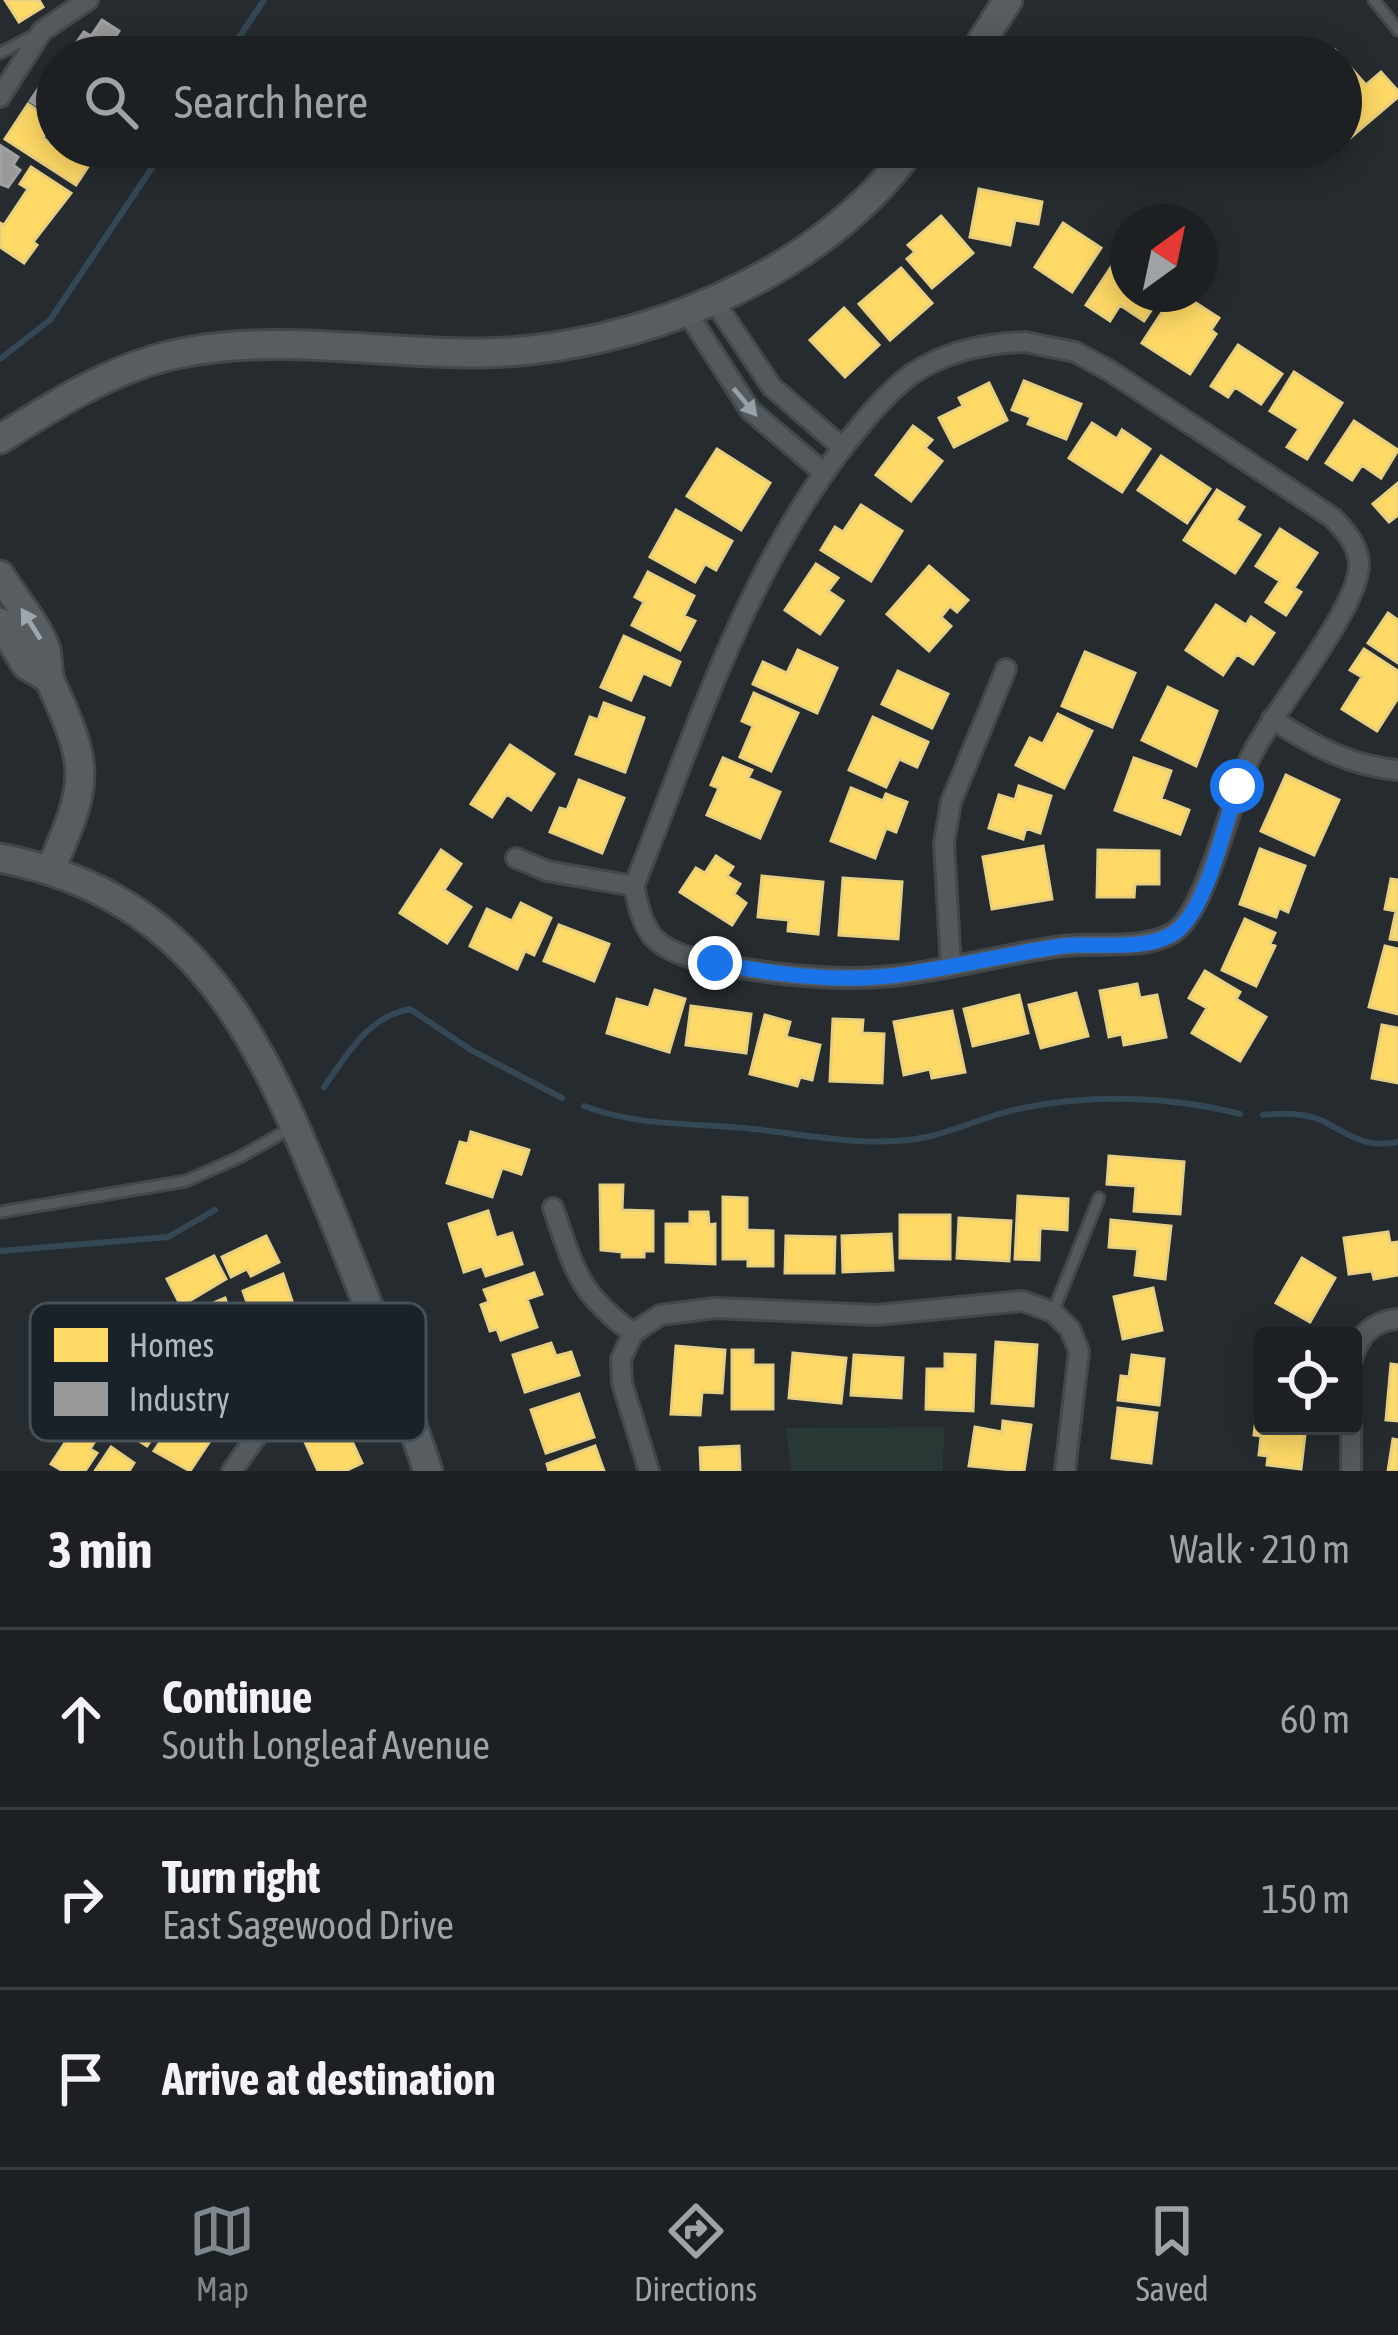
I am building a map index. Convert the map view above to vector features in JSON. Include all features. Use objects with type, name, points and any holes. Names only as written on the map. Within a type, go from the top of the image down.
[{"type":"street","points":[[39,36],[88,0]]},
{"type":"street","points":[[985,36],[1008,0]]},
{"type":"street","points":[[0,97],[36,41]]},
{"type":"street","points":[[0,439],[108,377],[169,356],[284,343],[479,353],[546,349],[687,312],[802,250],[835,226],[893,168]]},
{"type":"street","points":[[714,301],[772,387],[843,448]]},
{"type":"street","points":[[687,312],[750,410],[824,472]]},
{"type":"street","points":[[1000,342],[1050,345],[1110,370],[1333,518],[1352,539],[1359,565],[1351,597],[1272,719],[1237,786],[1196,910],[1176,932],[1152,942],[1060,946],[895,976],[828,978],[715,963],[674,952],[655,940],[640,915],[634,886],[723,659],[784,536],[843,448],[896,387],[953,352],[1000,342]]},
{"type":"street","points":[[0,575],[46,648],[48,678],[66,710],[80,752],[79,794],[51,868]]},
{"type":"street","points":[[0,622],[26,664],[48,678]]},
{"type":"street","points":[[951,967],[944,843],[951,802],[1006,669]]},
{"type":"street","points":[[1272,719],[1347,761],[1398,770]]},
{"type":"street","points":[[0,858],[51,868],[115,898],[176,941],[235,1010],[295,1125],[368,1303]]},
{"type":"street","points":[[516,858],[547,872],[634,886]]},
{"type":"street","points":[[553,1208],[580,1283],[598,1308],[633,1333]]},
{"type":"street","points":[[650,1471],[622,1383],[621,1359],[633,1333],[661,1315],[715,1308],[877,1315],[1022,1301],[1053,1312],[1070,1329],[1079,1351],[1065,1471]]},
{"type":"street","points":[[1362,1334],[1383,1320],[1398,1319]]},
{"type":"street","points":[[1351,1435],[1351,1471]]},
{"type":"street","points":[[232,1471],[253,1441]]},
{"type":"street","points":[[418,1441],[428,1471]]},
{"type":"lane","points":[[1374,0],[1398,30]]},
{"type":"lane","points":[[0,52],[42,32]]},
{"type":"lane","points":[[0,1212],[186,1181],[295,1125]]},
{"type":"lane","points":[[1053,1312],[1099,1198]]},
{"type":"shaded area","points":[[944,1427],[943,1471],[791,1471],[786,1428]]},
{"type":"building: Homes","points":[[5,0],[39,0],[43,7],[19,22]]},
{"type":"building: Homes","points":[[1381,72],[1398,97],[1362,128],[1362,80],[1366,85]]},
{"type":"building: Homes","points":[[28,104],[36,109],[36,159],[5,139]]},
{"type":"building: Homes","points":[[31,167],[71,193],[33,242],[37,245],[24,263],[0,247],[0,223],[4,225],[28,189],[20,184]]},
{"type":"building: Homes","points":[[50,168],[87,168],[76,185]]},
{"type":"building: Homes","points":[[979,189],[1042,202],[1038,224],[1015,220],[1010,245],[970,237]]},
{"type":"building: Homes","points":[[941,216],[973,253],[932,288],[907,259],[915,252],[908,245]]},
{"type":"building: Homes","points":[[1063,223],[1101,248],[1072,292],[1035,267]]},
{"type":"building: Homes","points":[[901,268],[932,303],[890,340],[859,304]]},
{"type":"building: Homes","points":[[1110,269],[1110,312],[1116,312],[1110,321],[1086,305]]},
{"type":"building: Homes","points":[[844,308],[879,345],[845,377],[810,340]]},
{"type":"building: Homes","points":[[1162,312],[1210,312],[1219,318],[1211,330],[1216,334],[1190,374],[1142,343]]},
{"type":"building: Homes","points":[[1238,345],[1282,374],[1261,404],[1235,387],[1228,397],[1211,386]]},
{"type":"building: Homes","points":[[1294,372],[1342,403],[1307,459],[1287,447],[1299,429],[1270,411]]},
{"type":"building: Homes","points":[[1024,381],[1081,404],[1066,439],[1028,424],[1031,417],[1012,410]]},
{"type":"building: Homes","points":[[989,383],[1007,420],[954,447],[939,418],[963,406],[959,398]]},
{"type":"building: Homes","points":[[1354,421],[1398,450],[1381,478],[1362,465],[1352,480],[1326,463]]},
{"type":"building: Homes","points":[[1092,423],[1117,439],[1122,430],[1150,449],[1122,492],[1069,458]]},
{"type":"building: Homes","points":[[913,426],[932,440],[925,448],[942,461],[911,501],[876,475]]},
{"type":"building: Homes","points":[[717,449],[770,483],[741,530],[687,496]]},
{"type":"building: Homes","points":[[1161,456],[1210,489],[1187,523],[1138,490]]},
{"type":"building: Homes","points":[[1398,483],[1398,515],[1389,522],[1373,504]]},
{"type":"building: Homes","points":[[1217,490],[1244,507],[1236,520],[1260,535],[1235,573],[1184,540]]},
{"type":"building: Homes","points":[[861,505],[902,531],[871,581],[821,550],[835,527],[843,532]]},
{"type":"building: Homes","points":[[676,510],[732,541],[716,570],[705,564],[695,582],[650,557]]},
{"type":"building: Homes","points":[[1280,529],[1317,553],[1294,588],[1301,592],[1286,615],[1266,602],[1280,581],[1256,566]]},
{"type":"building: Homes","points":[[816,564],[838,578],[828,591],[843,601],[820,634],[785,610]]},
{"type":"building: Homes","points":[[929,566],[968,600],[957,612],[950,606],[941,617],[951,626],[929,651],[887,614]]},
{"type":"building: Homes","points":[[648,572],[694,596],[684,616],[695,621],[680,650],[632,625],[644,602],[635,597]]},
{"type":"building: Homes","points":[[1216,605],[1246,625],[1251,617],[1274,633],[1253,664],[1237,654],[1223,675],[1186,650]]},
{"type":"building: Homes","points":[[1388,613],[1398,620],[1398,663],[1368,643]]},
{"type":"building: Homes","points":[[624,636],[680,662],[670,685],[643,673],[631,700],[601,687]]},
{"type":"building: Homes","points":[[1364,649],[1398,671],[1398,698],[1377,731],[1342,709],[1362,677],[1350,670]]},
{"type":"building: Homes","points":[[798,650],[837,668],[817,713],[753,684],[763,662],[787,673]]},
{"type":"building: Homes","points":[[1085,652],[1135,673],[1112,727],[1062,706]]},
{"type":"building: Homes","points":[[898,671],[948,694],[932,728],[882,704]]},
{"type":"building: Homes","points":[[1168,687],[1217,711],[1196,766],[1142,740]]},
{"type":"building: Homes","points":[[754,693],[798,713],[771,771],[740,757],[753,726],[742,721]]},
{"type":"building: Homes","points":[[604,703],[644,718],[625,772],[576,754],[590,717],[598,720]]},
{"type":"building: Homes","points":[[1058,714],[1092,731],[1064,788],[1016,765],[1030,738],[1043,744]]},
{"type":"building: Homes","points":[[873,717],[928,742],[917,767],[899,759],[886,787],[849,770]]},
{"type":"building: Homes","points":[[510,745],[554,774],[531,810],[507,794],[492,817],[471,804]]},
{"type":"building: Homes","points":[[723,758],[752,770],[748,778],[780,792],[760,838],[707,815],[719,788],[711,785]]},
{"type":"building: Homes","points":[[1134,758],[1171,771],[1161,799],[1189,810],[1180,834],[1115,810]]},
{"type":"building: Homes","points":[[1286,775],[1339,800],[1314,855],[1261,831]]},
{"type":"building: Homes","points":[[579,780],[624,798],[602,853],[550,832],[560,808],[567,810]]},
{"type":"building: Homes","points":[[1019,786],[1051,796],[1040,833],[1026,828],[1023,839],[989,828],[999,795],[1015,800]]},
{"type":"building: Homes","points":[[851,788],[883,801],[886,794],[907,802],[896,832],[886,828],[875,858],[831,841]]},
{"type":"building: Homes","points":[[1043,846],[1052,899],[992,909],[983,857]]},
{"type":"building: Homes","points":[[1260,849],[1305,866],[1288,912],[1279,908],[1276,917],[1240,904]]},
{"type":"building: Homes","points":[[441,850],[461,864],[444,890],[471,907],[447,943],[400,913]]},
{"type":"building: Homes","points":[[1098,850],[1159,851],[1159,884],[1135,884],[1134,897],[1097,897]]},
{"type":"building: Homes","points":[[716,856],[733,867],[727,876],[740,884],[734,894],[746,903],[732,925],[680,892],[696,868],[705,873]]},
{"type":"building: Homes","points":[[762,876],[823,882],[818,934],[788,931],[789,920],[758,917]]},
{"type":"building: Homes","points":[[843,878],[902,882],[898,939],[839,935]]},
{"type":"building: Homes","points":[[1391,879],[1398,880],[1398,940],[1390,939],[1396,911],[1385,909]]},
{"type":"building: Homes","points":[[521,903],[551,918],[534,955],[525,951],[517,969],[470,946],[487,909],[512,921]]},
{"type":"building: Homes","points":[[1245,919],[1275,933],[1270,944],[1275,946],[1256,986],[1222,970]]},
{"type":"building: Homes","points":[[559,925],[609,944],[594,981],[544,961]]},
{"type":"building: Homes","points":[[1385,946],[1398,949],[1398,1014],[1369,1007]]},
{"type":"building: Homes","points":[[1205,971],[1240,992],[1236,999],[1266,1017],[1240,1061],[1192,1033],[1207,1008],[1189,998]]},
{"type":"building: Homes","points":[[1137,984],[1140,998],[1157,995],[1166,1037],[1124,1045],[1122,1034],[1109,1037],[1100,991]]},
{"type":"building: Homes","points":[[655,990],[685,999],[669,1052],[607,1033],[617,999],[649,1008]]},
{"type":"building: Homes","points":[[1076,993],[1088,1036],[1041,1048],[1029,1005]]},
{"type":"building: Homes","points":[[1019,995],[1028,1033],[973,1046],[964,1009]]},
{"type":"building: Homes","points":[[691,1006],[751,1014],[746,1053],[686,1045]]},
{"type":"building: Homes","points":[[952,1011],[965,1072],[932,1078],[930,1069],[904,1075],[894,1022]]},
{"type":"building: Homes","points":[[765,1015],[790,1022],[786,1037],[820,1045],[812,1080],[800,1077],[797,1086],[750,1074]]},
{"type":"building: Homes","points":[[833,1019],[863,1020],[862,1033],[884,1034],[882,1083],[830,1081]]},
{"type":"building: Homes","points":[[1382,1025],[1398,1028],[1398,1083],[1372,1078]]},
{"type":"building: Homes","points":[[471,1132],[529,1150],[521,1174],[502,1168],[492,1197],[447,1183],[460,1142],[468,1144]]},
{"type":"building: Homes","points":[[1109,1156],[1184,1162],[1180,1214],[1134,1211],[1136,1186],[1107,1184]]},
{"type":"building: Homes","points":[[600,1185],[623,1185],[622,1210],[653,1211],[653,1251],[644,1251],[644,1257],[622,1257],[622,1252],[601,1250]]},
{"type":"building: Homes","points":[[1018,1196],[1068,1199],[1067,1230],[1040,1228],[1039,1260],[1015,1259]]},
{"type":"building: Homes","points":[[723,1197],[747,1198],[747,1230],[773,1231],[773,1266],[723,1259]]},
{"type":"building: Homes","points":[[488,1211],[496,1238],[512,1233],[522,1264],[486,1276],[482,1266],[464,1272],[449,1224]]},
{"type":"building: Homes","points":[[690,1212],[708,1212],[709,1225],[715,1224],[715,1264],[666,1262],[666,1224],[690,1224]]},
{"type":"building: Homes","points":[[900,1215],[950,1215],[950,1259],[900,1258]]},
{"type":"building: Homes","points":[[959,1218],[1011,1221],[1009,1261],[957,1258]]},
{"type":"building: Homes","points":[[1111,1220],[1171,1226],[1165,1279],[1135,1275],[1138,1249],[1109,1247]]},
{"type":"building: Homes","points":[[1388,1232],[1390,1243],[1398,1242],[1398,1275],[1374,1279],[1372,1271],[1349,1274],[1344,1238]]},
{"type":"building: Homes","points":[[891,1234],[893,1270],[843,1272],[842,1236]]},
{"type":"building: Homes","points":[[266,1236],[279,1262],[251,1276],[247,1269],[231,1277],[222,1257]]},
{"type":"building: Homes","points":[[786,1236],[835,1237],[834,1273],[785,1273]]},
{"type":"building: Homes","points":[[214,1256],[226,1279],[179,1303],[167,1279]]},
{"type":"building: Homes","points":[[1302,1258],[1335,1278],[1310,1322],[1276,1303]]},
{"type":"building: Homes","points":[[534,1273],[542,1294],[527,1299],[537,1327],[501,1340],[497,1329],[490,1331],[481,1305],[489,1302],[484,1290]]},
{"type":"building: Homes","points":[[283,1274],[292,1301],[247,1303],[243,1291]]},
{"type":"building: Homes","points":[[1153,1288],[1162,1330],[1123,1339],[1114,1297]]},
{"type":"building: Homes","points":[[996,1342],[1037,1345],[1033,1406],[992,1403]]},
{"type":"building: Homes","points":[[551,1343],[556,1356],[571,1352],[579,1375],[525,1392],[513,1355]]},
{"type":"building: Homes","points":[[676,1346],[725,1350],[722,1393],[702,1392],[700,1415],[671,1414]]},
{"type":"building: Homes","points":[[732,1350],[753,1350],[753,1365],[773,1365],[773,1409],[732,1409]]},
{"type":"building: Homes","points":[[793,1353],[846,1358],[841,1403],[789,1398]]},
{"type":"building: Homes","points":[[945,1354],[975,1355],[973,1411],[926,1409],[927,1369],[945,1369]]},
{"type":"building: Homes","points":[[854,1355],[903,1358],[901,1398],[851,1395]]},
{"type":"building: Homes","points":[[1132,1355],[1164,1359],[1159,1405],[1118,1400],[1121,1376],[1129,1377]]},
{"type":"building: Homes","points":[[1391,1364],[1398,1365],[1398,1421],[1386,1420]]},
{"type":"building: Homes","points":[[579,1394],[594,1437],[546,1453],[531,1410]]},
{"type":"building: Homes","points":[[1118,1408],[1157,1413],[1151,1463],[1112,1458]]},
{"type":"building: Homes","points":[[1003,1421],[1031,1425],[1024,1471],[969,1466],[975,1427],[1002,1432]]},
{"type":"building: Homes","points":[[1254,1435],[1305,1435],[1301,1469],[1267,1465],[1268,1456],[1259,1455],[1261,1436]]},
{"type":"building: Homes","points":[[1393,1439],[1398,1440],[1398,1471],[1388,1471]]},
{"type":"building: Homes","points":[[66,1441],[95,1441],[90,1449],[97,1453],[85,1471],[63,1471],[51,1464]]},
{"type":"building: Homes","points":[[161,1441],[210,1441],[190,1471],[154,1451]]},
{"type":"building: Homes","points":[[352,1441],[362,1463],[345,1471],[318,1471],[305,1442]]},
{"type":"building: Homes","points":[[595,1446],[604,1471],[549,1471],[547,1464]]},
{"type":"building: Homes","points":[[739,1446],[740,1471],[701,1471],[700,1448]]},
{"type":"building: Homes","points":[[111,1447],[134,1463],[129,1471],[95,1471]]},
{"type":"building: Industry","points":[[102,20],[119,31],[116,36],[91,36]]},
{"type":"building: Industry","points":[[1,146],[18,157],[13,165],[20,170],[8,187],[0,184]]},
{"type":"waterway","points":[[240,36],[264,0]]},
{"type":"waterway","points":[[0,359],[50,320],[152,168]]},
{"type":"waterway","points":[[324,1087],[370,1028],[410,1009],[471,1050],[562,1098]]},
{"type":"waterway","points":[[584,1106],[643,1120],[882,1142],[927,1137],[1011,1111],[1077,1100],[1159,1100],[1240,1114]]},
{"type":"waterway","points":[[1263,1115],[1309,1116],[1367,1142],[1398,1142]]},
{"type":"waterway","points":[[0,1251],[168,1237],[215,1210]]},
{"type":"route","points":[[715,963],[771,974],[867,978],[1060,946],[1152,942],[1176,932],[1196,910],[1237,786]]}]
